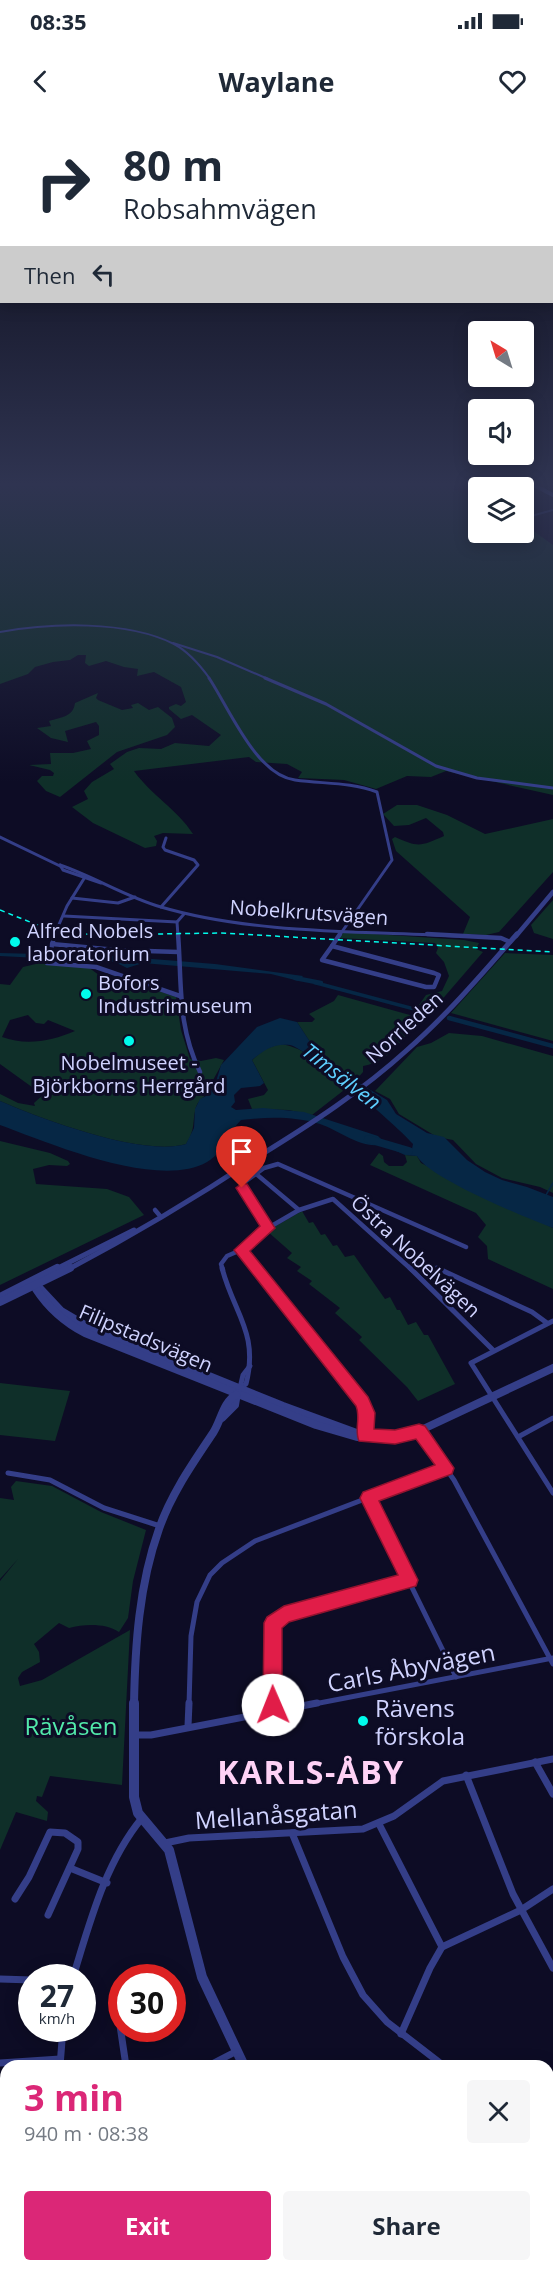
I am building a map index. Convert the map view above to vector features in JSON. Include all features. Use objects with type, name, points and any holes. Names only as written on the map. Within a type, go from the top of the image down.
[{"type":"street","points":[[0,632],[77,625],[124,630],[165,641],[217,657],[326,704],[436,765],[477,778],[553,788]]},
{"type":"street","points":[[165,641],[193,657],[234,718],[248,746],[277,773],[299,782],[343,783],[377,792],[393,860],[331,946],[322,960],[426,987],[434,987],[439,975],[331,946]]},
{"type":"street","points":[[0,837],[60,865],[63,870],[77,872],[115,887]]},
{"type":"street","points":[[160,907],[198,865],[194,860],[165,850],[163,848],[166,838]]},
{"type":"street","points":[[77,872],[115,887]]},
{"type":"street","points":[[85,877],[72,898],[47,959],[96,967],[164,993],[180,996]]},
{"type":"street","name":"Nobelkrutsvägen","points":[[115,887],[160,907],[184,914],[242,924],[485,938],[510,942]]},
{"type":"street","name":"Norrleden","points":[[0,1302],[141,1231],[308,1125],[351,1095],[442,1017],[553,892]]},
{"type":"street","points":[[72,898],[118,903],[135,897]]},
{"type":"street","points":[[184,914],[177,922],[180,996],[188,1048],[200,1072]]},
{"type":"street","points":[[64,916],[177,922]]},
{"type":"street","points":[[52,944],[116,950],[178,952]]},
{"type":"street","points":[[268,1228],[242,1188],[244,1181],[255,1173],[278,1164],[466,1247]]},
{"type":"street","points":[[255,1173],[299,1210]]},
{"type":"street","points":[[333,1199],[341,1191]]},
{"type":"street","name":"Östra Nobelvägen","points":[[238,1391],[246,1384],[252,1344],[221,1264],[227,1256],[241,1250],[268,1228],[299,1210],[333,1199],[409,1268],[493,1350]]},
{"type":"street","points":[[155,1210],[161,1217]]},
{"type":"street","points":[[241,1250],[362,1402],[367,1413],[365,1436]]},
{"type":"street","points":[[409,1268],[420,1262],[427,1264],[550,1322]]},
{"type":"street","name":"Norrleden","points":[[0,1297],[35,1283]]},
{"type":"street","name":"Filipstadsvägen","points":[[35,1283],[36,1289],[49,1307],[75,1328],[344,1434],[395,1437],[419,1431],[553,1368]]},
{"type":"street","points":[[550,1322],[471,1363],[553,1493]]},
{"type":"street","points":[[238,1391],[227,1401],[222,1418],[189,1470],[160,1526],[143,1589],[134,1736],[135,1803],[142,1818],[165,1843],[171,1857],[202,1977],[241,2060]]},
{"type":"street","points":[[518,1437],[553,1418]]},
{"type":"street","points":[[419,1431],[446,1468],[552,1660]]},
{"type":"street","points":[[188,1726],[192,1613],[201,1588],[218,1566],[230,1555],[255,1541],[446,1468]]},
{"type":"street","points":[[8,1473],[50,1480],[104,1508],[160,1526]]},
{"type":"street","points":[[368,1498],[456,1677]]},
{"type":"street","points":[[273,1711],[272,1633],[273,1623],[277,1618],[409,1580]]},
{"type":"street","name":"Carls Åbyvägen","points":[[134,1736],[151,1735],[188,1726],[552,1660]]},
{"type":"street","name":"Mellanåsgatan","points":[[165,1843],[189,1838],[350,1831],[379,1824],[443,1781],[553,1759]]},
{"type":"street","points":[[536,1762],[553,1794]]},
{"type":"street","points":[[466,1775],[521,1910],[553,1968]]},
{"type":"street","points":[[78,1964],[106,1883],[125,1839],[142,1818]]},
{"type":"street","points":[[379,1824],[442,1947]]},
{"type":"street","points":[[15,1899],[29,1877],[50,1832],[55,1830],[78,1842],[78,1849],[48,1915]]},
{"type":"street","points":[[292,1833],[354,1981],[375,2011],[436,2060]]},
{"type":"street","points":[[70,1868],[106,1883]]},
{"type":"street","points":[[401,2034],[433,1961],[442,1947],[521,1910],[553,1889]]},
{"type":"street","points":[[0,1979],[18,1980]]},
{"type":"street","points":[[60,2060],[62,2042]]},
{"type":"street","points":[[122,2042],[125,2060]]},
{"type":"street","points":[[220,2060],[237,2051]]},
{"type":"green space","points":[[0,581],[553,581],[553,795],[446,771],[431,777],[407,776],[376,789],[344,780],[298,778],[302,772],[287,764],[256,762],[249,757],[134,771],[193,834],[163,833],[154,836],[157,841],[156,846],[145,848],[93,823],[72,807],[88,799],[84,791],[92,782],[114,769],[110,764],[127,752],[139,748],[161,749],[175,743],[209,746],[221,735],[192,715],[181,719],[169,709],[176,704],[181,706],[186,702],[181,687],[154,672],[137,676],[138,669],[106,661],[89,666],[85,663],[86,655],[78,655],[70,660],[35,667],[28,674],[0,684]]},
{"type":"green space","points":[[98,693],[96,698],[98,700],[122,710],[133,708],[131,705],[138,703],[149,710],[158,707],[172,718],[175,727],[167,735],[117,752],[60,797],[46,791],[37,781],[42,776],[53,776],[54,773],[29,765],[51,764],[50,753],[73,753],[91,749],[87,741],[99,735],[99,726],[96,722],[65,731],[68,742],[51,738],[37,728],[51,726],[49,721],[66,716],[72,711],[75,703]]},
{"type":"green space","points":[[397,805],[417,805],[447,815],[485,834],[553,819],[553,872],[499,932],[486,935],[463,934],[470,917],[396,851],[392,839],[395,837],[420,844],[444,836],[443,832],[426,818],[409,825],[394,826],[383,814]]},
{"type":"green space","points":[[553,900],[553,939],[534,933],[531,925]]},
{"type":"green space","points":[[344,932],[464,940],[479,943],[476,949],[483,952],[433,1010],[419,1005],[426,995],[442,991],[449,976],[444,962],[436,953],[438,948],[435,943],[339,938]]},
{"type":"green space","points":[[505,953],[553,955],[553,1041],[451,1013]]},
{"type":"green space","points":[[40,963],[88,967],[107,981],[115,976],[176,997],[181,1030],[190,1059],[224,1060],[212,1082],[215,1085],[196,1107],[193,1129],[186,1144],[167,1147],[119,1141],[66,1126],[0,1101],[0,1094],[18,1103],[35,1106],[34,1103],[43,1095],[0,1064],[0,984],[10,985],[23,967]],"holes":[[[28,1015],[36,1023],[44,1024],[48,1020],[75,1031],[30,1042],[2,1037],[10,1020]]]},
{"type":"green space","points":[[338,995],[417,1017],[418,1022],[388,1055],[363,1066],[363,1072],[355,1081],[331,1066],[318,1054],[297,1022],[312,1022],[315,1019],[309,1014],[334,1001]]},
{"type":"green space","points":[[449,1033],[482,1036],[553,1056],[553,1193],[540,1187],[502,1178],[476,1164],[453,1140],[437,1137],[399,1114],[390,1099],[375,1091],[417,1047],[431,1043]]},
{"type":"green space","points":[[280,1044],[308,1054],[348,1087],[312,1115],[288,1110],[252,1109],[248,1099],[264,1095],[268,1090],[252,1060],[265,1049]]},
{"type":"green space","points":[[0,1141],[50,1153],[70,1164],[67,1166],[49,1165],[33,1169],[36,1184],[107,1189],[129,1197],[144,1215],[0,1285]]},
{"type":"green space","points":[[379,1153],[389,1166],[403,1166],[407,1162],[405,1155],[417,1156],[421,1163],[553,1228],[553,1289],[488,1259],[487,1246],[478,1237],[486,1225],[476,1213],[370,1165]]},
{"type":"green space","points":[[302,1211],[309,1223],[313,1222],[321,1235],[325,1234],[333,1246],[337,1245],[345,1257],[354,1255],[385,1299],[390,1297],[408,1325],[416,1322],[424,1335],[428,1335],[455,1384],[418,1401],[407,1387],[359,1340],[362,1337],[335,1313],[340,1308],[309,1284],[312,1281],[297,1271],[301,1267],[287,1258],[292,1253],[267,1231]]},
{"type":"green space","points":[[0,1383],[70,1391],[55,1441],[0,1435]]},
{"type":"green space","name":"Rävåsen","points":[[16,1481],[52,1486],[101,1512],[146,1530],[133,1581],[128,1618],[119,1632],[101,1626],[88,1625],[69,1628],[59,1623],[34,1644],[39,1652],[40,1662],[22,1672],[18,1678],[20,1686],[42,1680],[130,1630],[122,1785],[50,1776],[42,1797],[37,1796],[36,1801],[48,1812],[47,1821],[16,1812],[0,1850],[0,1581],[18,1559],[0,1579],[0,1498],[14,1500],[11,1487]]},
{"type":"water","points":[[0,953],[115,956],[215,964],[303,976],[299,981],[271,974],[143,963],[127,968],[115,962],[0,956]]},
{"type":"water","points":[[316,981],[421,1009],[430,1013],[313,984]]},
{"type":"water","name":"Timsälven","points":[[280,1018],[297,1022],[318,1054],[331,1066],[387,1100],[396,1114],[427,1133],[444,1137],[467,1160],[485,1172],[553,1197],[553,1228],[501,1207],[458,1186],[425,1165],[417,1156],[405,1155],[396,1151],[398,1148],[412,1149],[413,1144],[373,1106],[315,1060],[290,1045],[270,1048],[252,1060],[264,1083],[260,1086],[241,1088],[234,1095],[235,1102],[231,1107],[236,1110],[263,1108],[304,1112],[378,1136],[381,1139],[378,1145],[356,1141],[320,1124],[290,1118],[241,1120],[219,1152],[207,1162],[186,1169],[161,1171],[104,1161],[0,1125],[0,1101],[66,1126],[119,1141],[167,1147],[186,1144],[194,1128],[195,1109],[200,1099],[208,1095],[215,1085],[221,1065],[257,1027]]},
{"type":"waterway","points":[[295,978],[321,983]]},
{"type":"waterway","points":[[449,1018],[553,1046]]},
{"type":"waterway","points":[[368,1139],[409,1151]]},
{"type":"waterway","points":[[546,1195],[553,1183]]},
{"type":"railway","points":[[0,910],[40,926],[92,935],[221,933],[553,952]]},
{"type":"place","name":"Alfred Nobels laboratorium","points":[[15,942]]},
{"type":"place","name":"Bofors Industrimuseum","points":[[86,994]]},
{"type":"place","name":"Nobelmuseet - Björkborns Herrgård","points":[[129,1041]]},
{"type":"place","name":"Rävens förskola","points":[[363,1721]]},
{"type":"district","name":"KARLS-ÅBY","points":[[311,1771]]},
{"type":"route","points":[[242,1188],[268,1228],[241,1250],[331,1366],[362,1402],[367,1413],[365,1436],[395,1437],[419,1431],[446,1468],[368,1498],[409,1580],[284,1615],[273,1623],[273,1705]]}]
